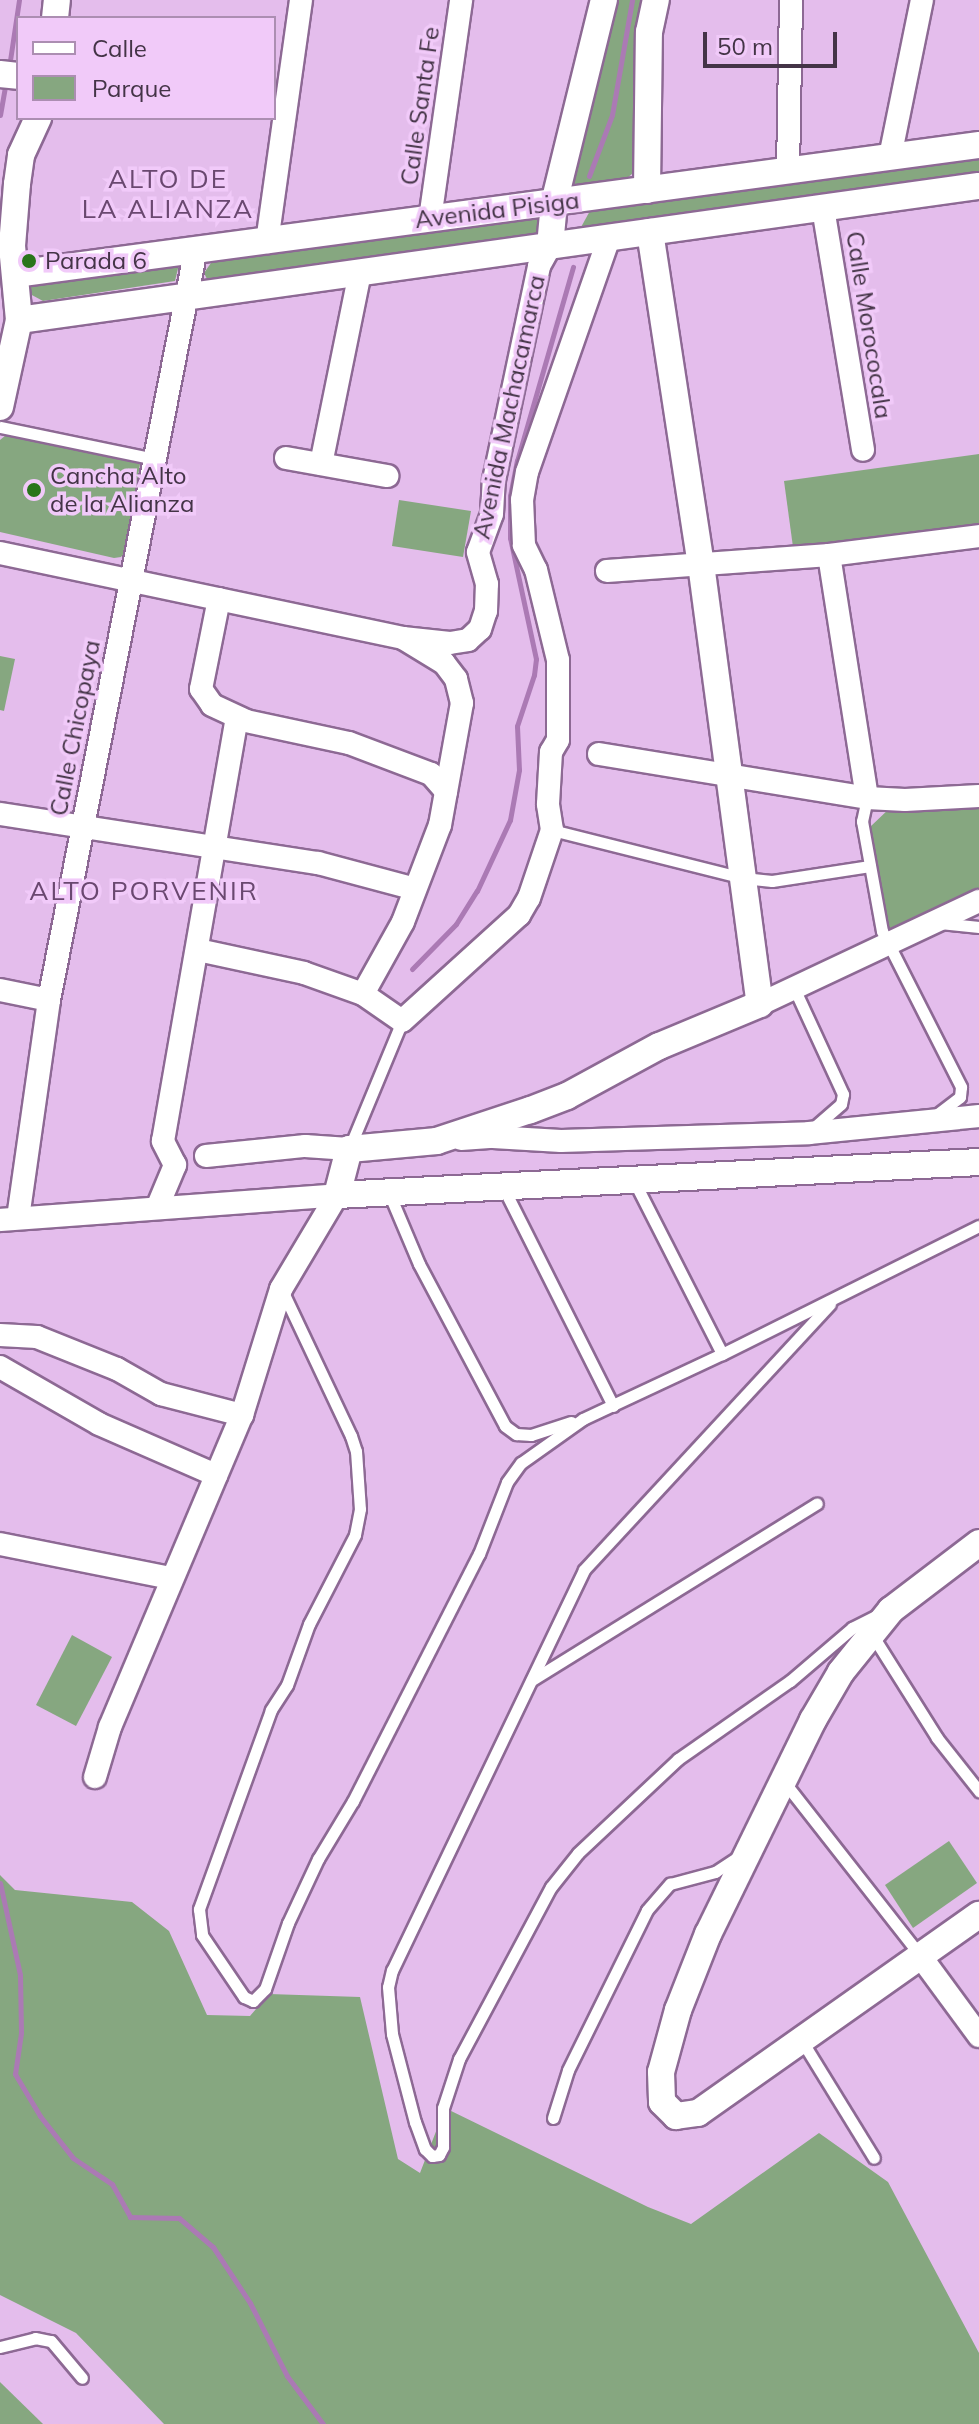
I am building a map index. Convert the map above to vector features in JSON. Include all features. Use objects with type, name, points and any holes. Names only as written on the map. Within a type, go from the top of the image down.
[{"type":"street","points":[[267,242],[282,98],[301,0]]},
{"type":"street","name":"Calle Santa Fe","points":[[430,219],[461,0]]},
{"type":"street","name":"Avenida Machacamarca","points":[[403,638],[450,643],[468,640],[480,629],[486,611],[487,584],[478,552],[492,514],[494,480],[539,266],[550,246],[554,203],[604,0]]},
{"type":"street","points":[[647,190],[649,32],[656,0]]},
{"type":"street","points":[[788,172],[791,0]]},
{"type":"street","points":[[890,157],[922,0]]},
{"type":"street","points":[[0,407],[19,320],[12,246],[17,184],[21,155],[37,120]]},
{"type":"street","name":"Avenida Pisiga","points":[[15,274],[979,145]]},
{"type":"street","name":"Avenida Pisiga","points":[[19,320],[188,299],[360,272],[979,186]]},
{"type":"street","name":"Calle Morococala","points":[[823,208],[863,450]]},
{"type":"street","points":[[650,232],[701,564],[760,1004]]},
{"type":"street","points":[[198,950],[304,973],[363,994],[402,1021],[519,915],[529,898],[552,830],[548,804],[551,752],[558,740],[558,660],[536,570],[524,545],[522,500],[527,472],[609,238]]},
{"type":"street","name":"Calle Chicopaya","points":[[9,1219],[81,829],[196,249]]},
{"type":"street","points":[[321,464],[360,272]]},
{"type":"street","points":[[286,458],[387,476]]},
{"type":"street","points":[[607,571],[829,555],[979,536]]},
{"type":"street","points":[[0,553],[403,638],[444,663],[456,679],[462,703],[440,825],[403,922],[363,994]]},
{"type":"street","points":[[829,555],[867,798]]},
{"type":"street","points":[[219,599],[201,689],[212,705],[237,717],[349,743],[431,774],[446,791]]},
{"type":"street","points":[[157,1208],[175,1165],[163,1141],[237,717]]},
{"type":"street","points":[[599,754],[867,798],[979,796]]},
{"type":"street","points":[[0,814],[81,829],[318,863],[415,889]]},
{"type":"street","points":[[437,1141],[567,1096],[659,1046],[760,1004],[979,901]]},
{"type":"street","points":[[0,990],[49,1000]]},
{"type":"street","points":[[206,1156],[305,1146],[349,1149],[493,1137],[561,1141],[809,1133],[979,1116]]},
{"type":"street","points":[[95,1777],[110,1727],[170,1578],[242,1415],[281,1289],[337,1195],[349,1149]]},
{"type":"street","points":[[9,1219],[388,1192],[979,1162]]},
{"type":"street","points":[[0,1335],[37,1337],[117,1369],[161,1394],[242,1415]]},
{"type":"street","points":[[0,1367],[99,1424],[216,1475]]},
{"type":"street","points":[[0,1544],[170,1578]]},
{"type":"street","points":[[977,1547],[891,1610],[841,1672],[813,1720],[708,1934],[678,2010],[661,2072],[662,2102],[676,2116],[698,2113],[979,1915]]},
{"type":"street","points":[[921,1957],[979,2036]]},
{"type":"lane","points":[[0,427],[154,459]]},
{"type":"lane","points":[[867,798],[862,821],[882,931],[891,942],[961,1087],[960,1097],[927,1122]]},
{"type":"lane","points":[[552,830],[743,878],[772,881],[870,866]]},
{"type":"lane","points":[[937,923],[979,927]]},
{"type":"lane","points":[[794,988],[843,1094],[841,1104],[821,1118],[809,1133]]},
{"type":"lane","points":[[349,1149],[402,1021]]},
{"type":"lane","points":[[634,1180],[722,1354]]},
{"type":"lane","points":[[502,1187],[613,1406]]},
{"type":"lane","points":[[388,1192],[419,1264],[505,1426],[516,1434],[531,1435],[613,1406],[979,1226]]},
{"type":"lane","points":[[281,1289],[351,1436],[356,1451],[360,1509],[355,1535],[309,1624],[287,1685],[271,1710],[199,1909],[202,1935],[244,1997],[253,2001],[265,1989],[288,1923],[318,1859],[353,1801],[479,1554],[507,1482],[521,1463],[583,1419]]},
{"type":"lane","points":[[835,1298],[584,1570],[390,1978],[392,2034],[415,2122],[425,2149],[432,2156],[439,2155],[443,2147],[443,2108],[459,2059],[551,1887],[578,1853],[678,1759],[790,1681],[852,1628],[891,1610]]},
{"type":"lane","points":[[532,1681],[713,1571],[817,1503]]},
{"type":"lane","points":[[871,1632],[937,1738],[979,1791]]},
{"type":"lane","points":[[785,1782],[921,1957]]},
{"type":"lane","points":[[553,2118],[568,2070],[647,1910],[670,1884],[725,1868],[756,1839]]},
{"type":"lane","points":[[802,2041],[874,2158]]},
{"type":"lane","points":[[0,2347],[35,2338],[51,2341],[82,2378]]},
{"type":"green space","points":[[615,0],[645,0],[639,168],[626,179],[576,186],[569,183]]},
{"type":"green space","points":[[979,153],[979,179],[580,229],[591,209]]},
{"type":"green space","points":[[547,214],[547,235],[209,283],[204,273],[213,260]]},
{"type":"green space","points":[[180,260],[175,281],[43,301],[30,294],[31,284]]},
{"type":"green space","points":[[6,435],[140,464],[126,551],[121,557],[0,532],[0,440]]},
{"type":"green space","points":[[979,454],[979,525],[793,547],[784,481]]},
{"type":"green space","points":[[399,500],[471,511],[463,557],[392,546]]},
{"type":"green space","points":[[0,656],[15,659],[4,711],[0,710]]},
{"type":"green space","points":[[979,804],[979,890],[889,932],[870,827],[891,807],[929,810]]},
{"type":"green space","points":[[72,1635],[112,1657],[76,1726],[36,1705]]},
{"type":"green space","points":[[949,1841],[977,1883],[913,1928],[885,1885]]},
{"type":"green space","points":[[0,1875],[15,1890],[132,1902],[169,1931],[207,2015],[250,2016],[269,1994],[360,1997],[398,2159],[420,2173],[445,2108],[648,2207],[691,2224],[819,2133],[888,2182],[979,2353],[979,2424],[164,2424],[76,2333],[0,2295]]},
{"type":"green space","points":[[0,2382],[43,2424],[0,2424]]},
{"type":"waterway","points":[[17,16],[19,0]]},
{"type":"waterway","points":[[589,176],[612,115],[632,0]]},
{"type":"waterway","points":[[9,67],[16,20]]},
{"type":"waterway","points":[[0,115],[6,81]]},
{"type":"waterway","points":[[412,969],[456,924],[477,891],[510,820],[519,770],[517,726],[534,675],[536,659],[510,538],[510,496],[517,461],[573,267]]},
{"type":"waterway","points":[[0,1883],[20,1975],[21,2033],[15,2074],[40,2116],[73,2158],[112,2184],[130,2217],[179,2218],[213,2247],[250,2303],[287,2376],[323,2424]]},
{"type":"place","name":"Parada 6","points":[[29,261]]},
{"type":"place","name":"Cancha Alto de la Alianza","points":[[34,490]]},
{"type":"district","name":"ALTO DE LA ALIANZA","points":[[168,194]]},
{"type":"district","name":"ALTO PORVENIR","points":[[144,891]]}]
